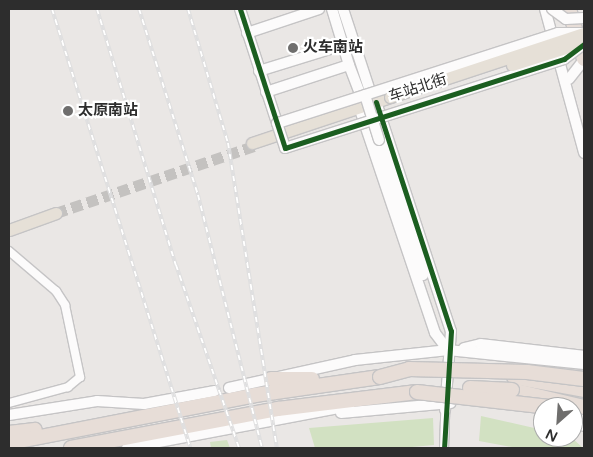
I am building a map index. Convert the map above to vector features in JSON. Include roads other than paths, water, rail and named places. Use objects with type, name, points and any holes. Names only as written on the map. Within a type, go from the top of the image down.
[{"type":"highway","points":[[569,9],[584,60]]},
{"type":"highway","points":[[9,443],[59,431],[380,377],[409,369],[527,372],[584,379]]},
{"type":"highway","points":[[271,379],[514,377],[584,390]]},
{"type":"highway","points":[[71,448],[278,409],[445,388],[512,390],[584,407]]},
{"type":"highway","points":[[417,392],[533,405]]},
{"type":"highway","points":[[9,431],[26,429],[59,431]]},
{"type":"main road","points":[[561,46],[584,33]]},
{"type":"main road","points":[[561,46],[584,43]]},
{"type":"main road","name":"车站北街","points":[[253,145],[367,100],[391,100],[561,46]]},
{"type":"main road","points":[[9,224],[55,211],[9,230]]},
{"type":"street","points":[[240,9],[246,34],[285,148],[374,119],[561,46]]},
{"type":"street","points":[[246,34],[319,9]]},
{"type":"street","points":[[332,9],[349,65],[367,100],[374,119],[448,350]]},
{"type":"street","points":[[343,9],[367,100],[435,333],[448,350],[584,364]]},
{"type":"street","points":[[545,9],[584,153]]},
{"type":"street","points":[[552,9],[566,19],[584,18]]},
{"type":"street","points":[[552,9],[584,139]]},
{"type":"street","points":[[259,71],[343,45]]},
{"type":"street","points":[[276,121],[367,100],[561,46]]},
{"type":"street","points":[[569,79],[584,60]]},
{"type":"street","points":[[266,92],[349,65]]},
{"type":"street","points":[[367,100],[451,331],[448,350],[444,448]]},
{"type":"street","points":[[9,251],[56,291],[65,305],[80,377],[68,387],[9,402]]},
{"type":"street","points":[[229,388],[355,360],[448,350],[482,344],[584,356]]},
{"type":"street","points":[[9,414],[97,401],[144,404],[215,391]]},
{"type":"street","points":[[127,448],[417,392]]},
{"type":"street","points":[[310,414],[445,406],[533,411]]},
{"type":"tunnel","points":[[56,213],[254,146]]},
{"type":"railway","points":[[52,9],[190,448]]},
{"type":"railway","points":[[97,9],[176,265],[239,448]]},
{"type":"railway","points":[[139,9],[198,195],[262,448]]},
{"type":"railway","points":[[188,9],[228,143],[277,448]]},
{"type":"place","name":"火车南站","points":[[293,48]]},
{"type":"place","name":"太原南站","points":[[68,111]]}]
